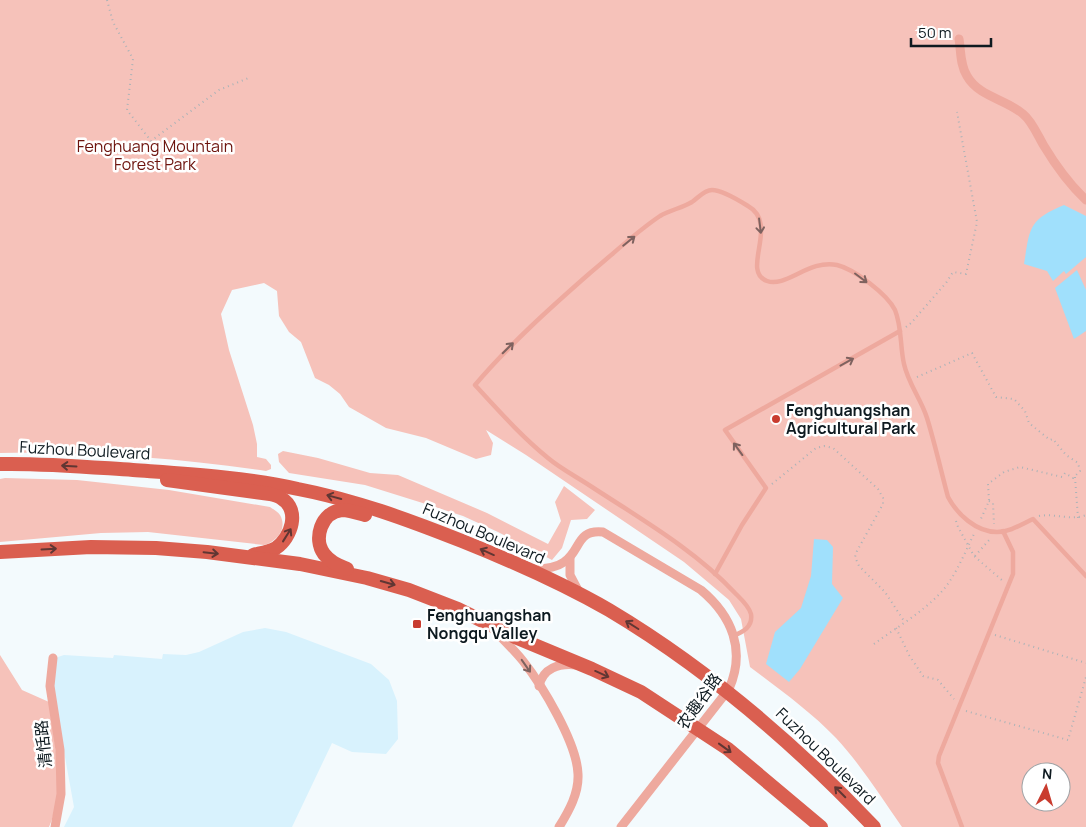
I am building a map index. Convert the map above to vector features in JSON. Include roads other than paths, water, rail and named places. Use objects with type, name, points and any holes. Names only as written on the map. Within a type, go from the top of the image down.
[{"type":"main road","name":"Fuzhou Boulevard","points":[[0,464],[203,474],[298,489],[364,506],[444,534],[583,596],[674,651],[779,734],[821,772],[874,827]]},
{"type":"main road","points":[[97,468],[176,482],[270,494],[281,498],[286,502],[291,513],[292,525],[288,535],[275,548],[245,557]]},
{"type":"main road","points":[[366,578],[336,564],[320,548],[319,534],[321,527],[324,521],[334,512],[348,511],[444,534]]},
{"type":"main road","points":[[0,552],[91,547],[156,548],[245,557],[300,564],[366,578],[432,598],[515,637],[641,692],[708,735],[822,827]]},
{"type":"street","points":[[959,39],[963,66],[973,84],[990,96],[1011,105],[1025,115],[1058,169],[1072,187],[1086,200]]},
{"type":"street","name":"农趣谷路","points":[[570,557],[585,535],[596,531],[609,535],[701,590],[715,601],[728,622],[738,658],[737,669],[729,689],[621,827]]},
{"type":"street","points":[[526,569],[553,567],[565,562],[570,557]]},
{"type":"street","points":[[570,557],[570,575],[583,596]]},
{"type":"street","points":[[486,623],[523,661],[561,722],[572,744],[578,774],[577,790],[572,804],[559,827]]},
{"type":"street","name":"清恬路","points":[[53,658],[50,686],[60,750],[61,794],[54,827]]},
{"type":"street","points":[[539,686],[541,679],[552,668],[560,665],[581,665]]},
{"type":"lane","points":[[733,636],[749,626],[750,612],[742,600],[715,574],[654,528],[548,458],[514,428],[476,385],[506,350],[608,258],[661,216],[711,190],[751,207],[758,216],[762,231],[756,266],[757,272],[765,280],[774,283],[815,266],[836,265],[848,268],[884,296],[894,310],[900,331],[904,363],[926,416],[948,497],[954,509],[983,529],[995,532],[1003,531],[1033,519],[1086,576]]},
{"type":"lane","points":[[715,574],[742,525],[766,488],[724,430],[900,331]]},
{"type":"lane","points":[[962,827],[938,763],[939,756],[1013,574],[1012,552],[1003,531]]},
{"type":"water","points":[[1064,205],[1086,216],[1086,257],[1066,274],[1064,271],[1053,281],[1047,271],[1024,264],[1030,233],[1037,221],[1043,215]]},
{"type":"water","points":[[1077,270],[1086,290],[1086,331],[1074,339],[1055,288]]},
{"type":"water","points":[[814,539],[827,540],[833,547],[832,584],[843,598],[800,669],[789,682],[766,664],[775,632],[801,608],[811,576]]},
{"type":"place","name":"Fenghuangshan Agricultural Park","points":[[776,419]]},
{"type":"place","name":"Fenghuangshan Nongqu Valley","points":[[417,624]]},
{"type":"park label","name":"Fenghuang Mountain Forest Park","points":[[155,155]]}]
